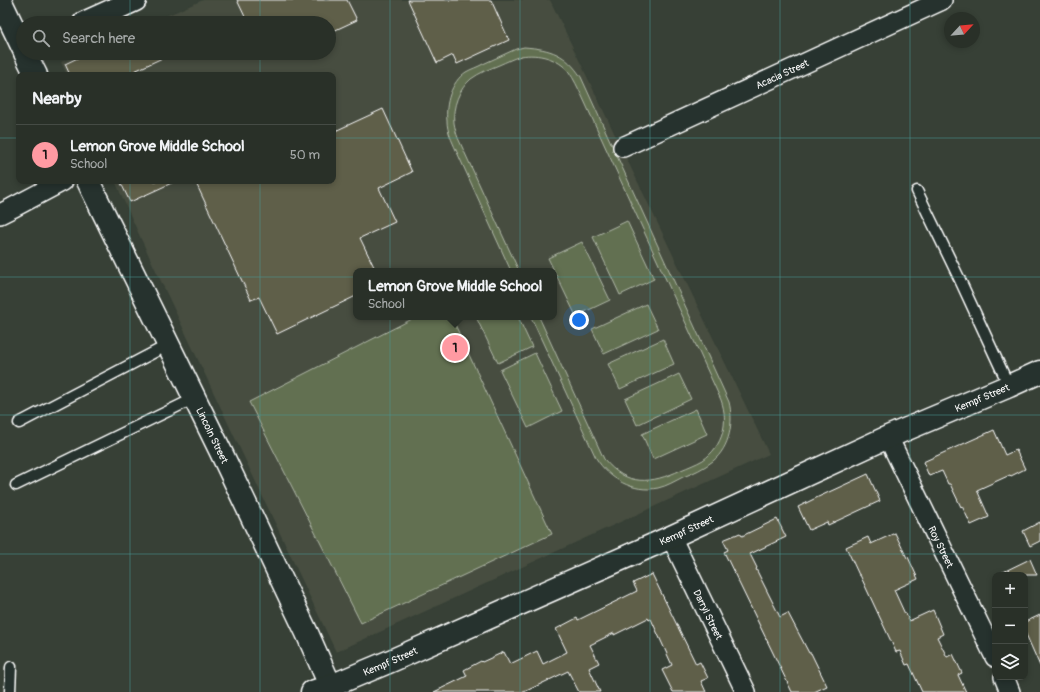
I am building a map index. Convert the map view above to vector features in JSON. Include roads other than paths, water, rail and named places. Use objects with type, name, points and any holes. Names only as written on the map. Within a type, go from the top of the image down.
[{"type":"main road","points":[[0,0],[16,33]]},
{"type":"main road","points":[[99,16],[134,0]]},
{"type":"main road","points":[[28,60],[34,72]]},
{"type":"main road","name":"Lincoln Street","points":[[89,184],[195,398],[304,626],[325,690]]},
{"type":"main road","name":"Kempf Street","points":[[325,690],[671,537],[888,437],[1040,372]]},
{"type":"street","name":"Acacia Street","points":[[623,147],[942,0]]},
{"type":"street","points":[[0,214],[57,184]]},
{"type":"street","name":"Roy Street","points":[[888,437],[992,651]]},
{"type":"street","name":"Darryl Street","points":[[671,537],[746,692]]},
{"type":"street","points":[[1005,680],[1010,692]]},
{"type":"lane","points":[[917,191],[960,280],[1008,386]]},
{"type":"lane","points":[[20,423],[168,345]]},
{"type":"lane","points":[[16,485],[195,398]]},
{"type":"lane","points":[[10,692],[11,667]]},
{"type":"place","name":"Lemon Grove Middle School","points":[[455,348]]}]
